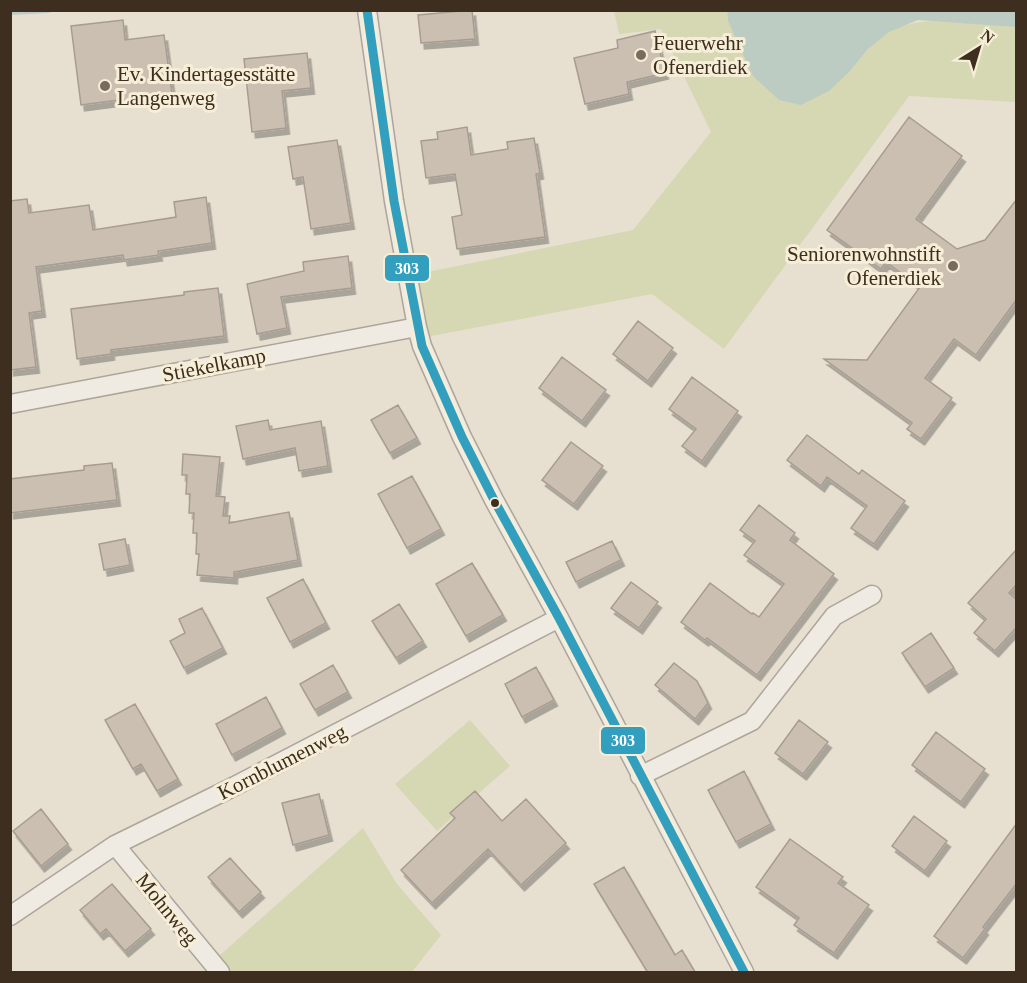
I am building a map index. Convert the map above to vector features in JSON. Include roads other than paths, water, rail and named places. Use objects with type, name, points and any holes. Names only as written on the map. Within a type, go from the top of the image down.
[{"type":"street","points":[[367,10],[394,201],[422,346],[462,437],[499,510],[559,618],[744,972]]},
{"type":"street","name":"Stiekelkamp","points":[[10,404],[417,327]]},
{"type":"street","points":[[640,776],[752,721],[834,616],[872,595]]},
{"type":"street","name":"Kornblumenweg","points":[[10,916],[115,846],[559,618]]},
{"type":"street","name":"Mohnweg","points":[[115,846],[220,972]]},
{"type":"waterway","points":[[10,12],[48,10]]},
{"type":"place","name":"Feuerwehr Ofenerdiek","points":[[641,55]]},
{"type":"place","name":"Ev. Kindertagesstätte Langenweg","points":[[105,86]]},
{"type":"place","name":"Seniorenwohnstift Ofenerdiek","points":[[953,266]]}]
